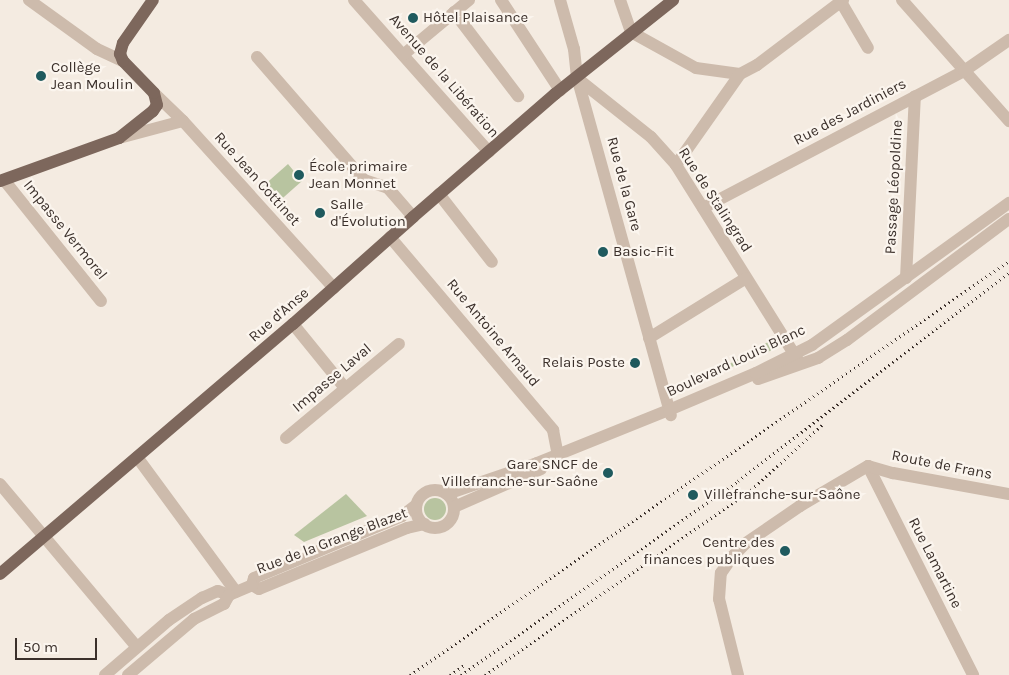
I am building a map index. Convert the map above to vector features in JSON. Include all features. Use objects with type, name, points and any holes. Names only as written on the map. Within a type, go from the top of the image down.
[{"type":"main road","points":[[2,181],[119,138],[149,115],[157,105],[154,93],[123,61],[120,54],[123,43],[153,0]]},
{"type":"main road","name":"Rue d'Anse","points":[[0,574],[293,324],[439,194],[560,90],[630,32],[673,0]]},
{"type":"street","points":[[29,0],[97,49],[123,61]]},
{"type":"street","name":"Avenue de la Libération","points":[[354,0],[489,152]]},
{"type":"street","points":[[403,55],[469,0]]},
{"type":"street","points":[[501,0],[560,90]]},
{"type":"street","name":"Rue de la Gare","points":[[560,0],[574,49],[577,77],[670,413]]},
{"type":"street","points":[[620,0],[630,32],[696,68],[740,74]]},
{"type":"street","points":[[902,0],[1009,120]]},
{"type":"street","points":[[676,165],[740,74],[757,65],[842,1],[868,48]]},
{"type":"street","points":[[454,12],[518,96]]},
{"type":"street","name":"Rue des Jardiniers","points":[[702,208],[964,71],[1009,40]]},
{"type":"street","points":[[257,57],[364,180],[388,188],[413,217]]},
{"type":"street","name":"Rue de Stalingrad","points":[[577,77],[651,136],[676,165],[797,359]]},
{"type":"street","name":"Rue Jean Cottinet","points":[[154,93],[183,121],[334,288]]},
{"type":"street","name":"Passage Léopoldine","points":[[906,278],[914,96]]},
{"type":"street","points":[[119,138],[183,121]]},
{"type":"street","name":"Impasse Vermorel","points":[[2,181],[101,301]]},
{"type":"street","points":[[439,194],[492,262]]},
{"type":"street","name":"Boulevard Louis Blanc","points":[[454,507],[797,359],[1009,203]]},
{"type":"street","name":"Boulevard Louis Blanc","points":[[797,359],[818,358],[846,340],[1009,219]]},
{"type":"street","name":"Rue Antoine Arnaud","points":[[390,237],[553,430],[558,455]]},
{"type":"street","points":[[649,338],[746,278]]},
{"type":"street","points":[[293,324],[345,388]]},
{"type":"street","name":"Impasse Laval","points":[[286,438],[399,344]]},
{"type":"street","name":"Boulevard Louis Blanc","points":[[446,494],[670,413]]},
{"type":"street","points":[[137,457],[190,540],[233,593]]},
{"type":"street","points":[[738,675],[720,599],[721,573],[733,556],[746,543],[800,506],[868,466]]},
{"type":"street","name":"Route de Frans","points":[[868,466],[893,473],[1009,494]]},
{"type":"street","name":"Rue Lamartine","points":[[868,466],[973,675]]},
{"type":"street","points":[[0,484],[137,647]]},
{"type":"street","points":[[438,490],[446,494],[454,507],[452,517],[444,525],[434,527],[424,524],[417,514],[416,505],[421,496],[429,491],[438,490]]},
{"type":"street","name":"Rue de la Grange Blazet","points":[[252,585],[254,578],[402,516],[416,505]]},
{"type":"street","name":"Rue de la Grange Blazet","points":[[252,585],[259,589],[407,528],[424,524]]},
{"type":"street","name":"Rue de la Grange Blazet","points":[[128,675],[194,619],[224,604],[233,593],[252,585]]},
{"type":"street","name":"Rue de la Grange Blazet","points":[[105,675],[169,620],[202,598],[218,591],[233,593]]},
{"type":"green space","points":[[288,164],[302,181],[276,204],[262,187]]},
{"type":"green space","points":[[775,338],[777,348],[703,379]]},
{"type":"green space","points":[[346,494],[367,516],[304,542],[294,535]]},
{"type":"green space","points":[[435,498],[443,501],[446,509],[443,517],[435,520],[427,517],[424,509],[427,501]]},
{"type":"railway","points":[[410,675],[1009,261]]},
{"type":"railway","points":[[461,675],[738,481],[1009,272]]},
{"type":"railway","points":[[485,675],[751,490],[824,423]]},
{"type":"railway","points":[[450,675],[466,664]]},
{"type":"place","name":"Hôtel Plaisance","points":[[413,18]]},
{"type":"place","name":"Collège Jean Moulin","points":[[41,76]]},
{"type":"place","name":"École primaire Jean Monnet","points":[[299,175]]},
{"type":"place","name":"Salle d'Évolution","points":[[320,213]]},
{"type":"place","name":"Basic-Fit","points":[[603,252]]},
{"type":"place","name":"Relais Poste","points":[[635,363]]},
{"type":"place","name":"Gare SNCF de Villefranche-sur-Saône","points":[[608,473]]},
{"type":"place","name":"Villefranche-sur-Saône","points":[[693,495]]},
{"type":"place","name":"Centre des finances publiques","points":[[785,551]]}]
